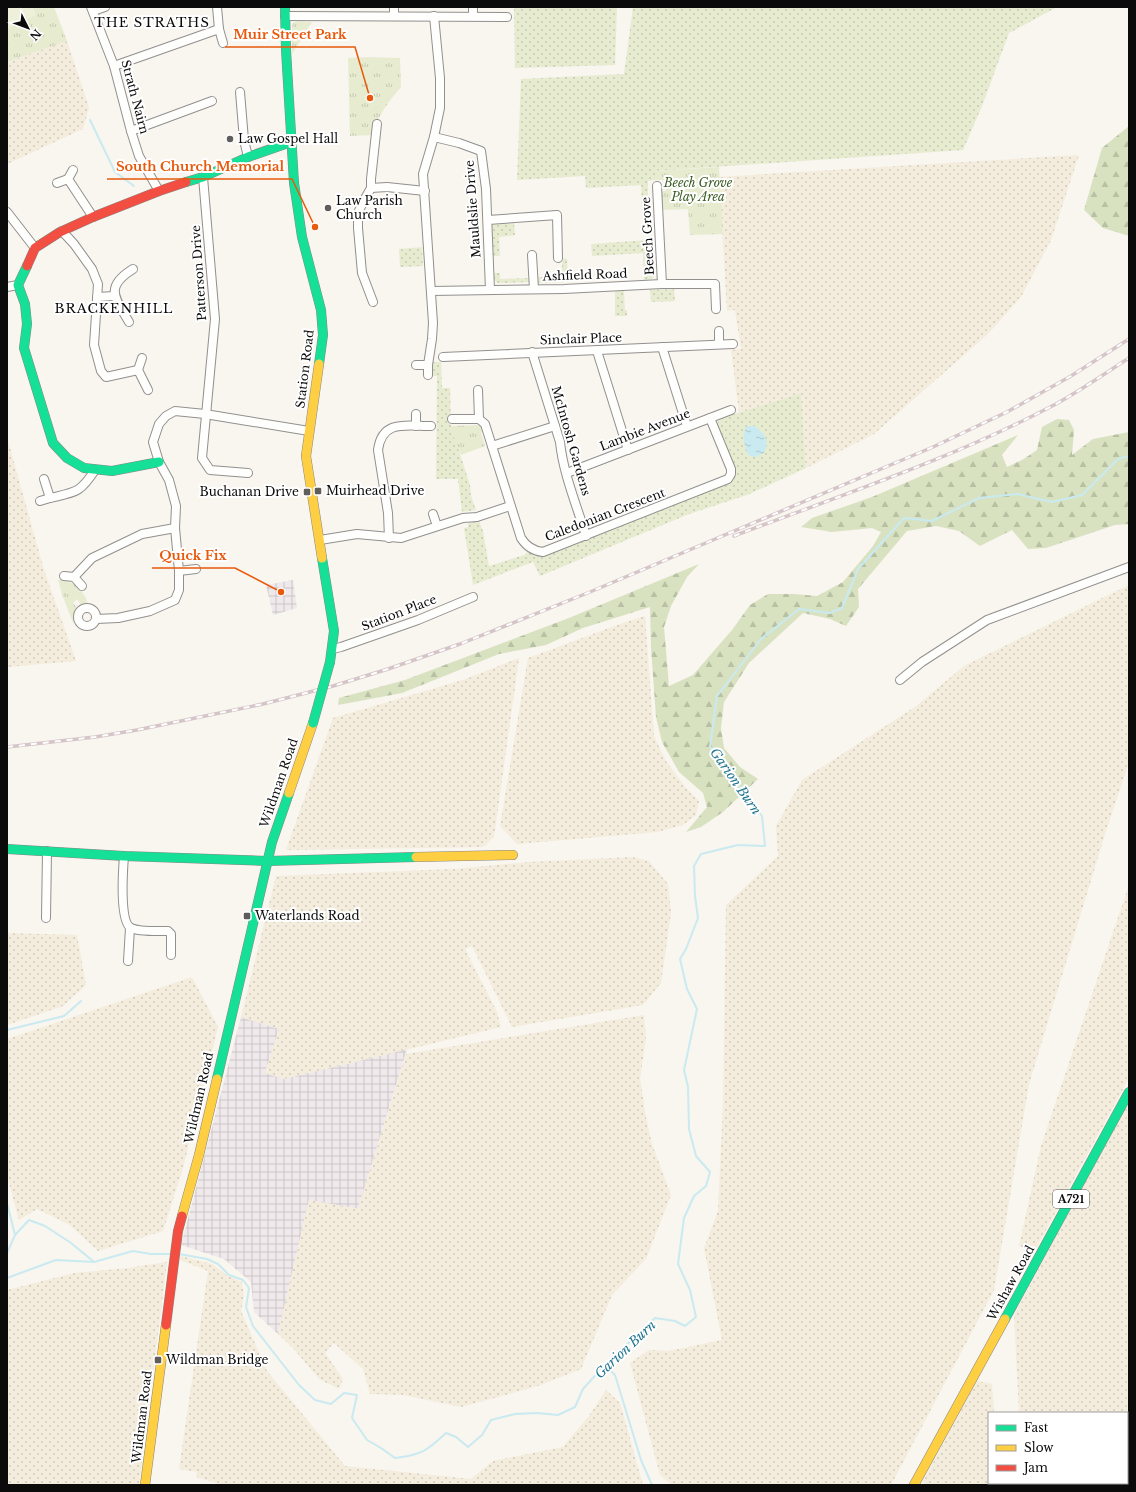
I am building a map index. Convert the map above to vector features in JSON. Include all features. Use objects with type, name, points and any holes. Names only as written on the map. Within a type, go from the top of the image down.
[{"type":"main road","name":"Station Road","points":[[285,11],[294,176],[302,237],[319,297],[323,321],[323,335],[308,431],[306,456],[334,631],[333,649],[330,662]]},
{"type":"main road","points":[[159,462],[112,471],[95,470],[84,468],[67,458],[53,443],[24,348],[27,324],[25,304],[18,285],[35,248],[62,231],[93,217],[203,177],[248,157],[291,142]]},
{"type":"main road","name":"Wildman Road","points":[[145,1485],[178,1231],[198,1155],[267,860],[313,723],[330,662]]},
{"type":"main road","points":[[7,849],[124,856],[267,860],[513,855]]},
{"type":"main road","name":"Wishaw Road","points":[[914,1485],[1129,1092]]},
{"type":"street","points":[[92,9],[106,7]]},
{"type":"street","points":[[217,7],[219,29],[224,43]]},
{"type":"street","points":[[394,7],[394,16]]},
{"type":"street","points":[[473,16],[474,7]]},
{"type":"street","name":"Strath Nairn","points":[[92,9],[114,66],[139,156],[159,192]]},
{"type":"street","points":[[285,11],[394,16],[507,17]]},
{"type":"street","points":[[428,376],[432,333],[431,291],[423,174],[434,137],[440,108],[440,78],[434,16]]},
{"type":"street","points":[[114,66],[219,29]]},
{"type":"street","points":[[240,92],[244,140],[248,157]]},
{"type":"street","points":[[131,131],[212,101]]},
{"type":"street","points":[[373,302],[362,273],[358,213],[371,188],[371,172],[377,124]]},
{"type":"street","name":"Mauldslie Drive","points":[[434,137],[459,143],[481,151],[486,189],[490,290]]},
{"type":"street","points":[[57,183],[68,179],[73,170]]},
{"type":"street","name":"Patterson Drive","points":[[203,177],[215,320],[202,458],[210,470],[248,473]]},
{"type":"street","points":[[68,179],[93,217]]},
{"type":"street","name":"Beech Grove","points":[[657,186],[662,284]]},
{"type":"street","points":[[371,188],[387,187],[425,191]]},
{"type":"street","points":[[7,212],[35,248]]},
{"type":"street","points":[[488,220],[558,216],[558,258]]},
{"type":"street","points":[[62,231],[74,244],[92,269],[98,284],[94,345],[101,371],[106,377],[138,370]]},
{"type":"street","points":[[532,255],[534,289]]},
{"type":"street","points":[[129,322],[114,296],[114,287],[123,275],[133,269]]},
{"type":"street","name":"Ashfield Road","points":[[431,291],[662,284],[715,284],[716,309]]},
{"type":"street","points":[[7,287],[18,285]]},
{"type":"street","points":[[97,297],[114,296]]},
{"type":"street","points":[[718,331],[719,344]]},
{"type":"street","name":"Sinclair Place","points":[[443,357],[733,344]]},
{"type":"street","points":[[662,348],[686,426]]},
{"type":"street","points":[[597,351],[628,450]]},
{"type":"street","name":"McIntosh Gardens","points":[[532,352],[560,442],[561,452],[586,536]]},
{"type":"street","points":[[142,358],[138,370],[148,390]]},
{"type":"street","points":[[416,365],[428,365]]},
{"type":"street","name":"Caledonian Crescent","points":[[478,390],[479,419],[485,424],[521,538],[524,543],[533,549],[543,552],[728,479],[732,474],[731,469],[710,418]]},
{"type":"street","name":"Lambie Avenue","points":[[567,473],[686,426],[731,410]]},
{"type":"street","points":[[96,619],[118,618],[150,611],[175,600],[179,590],[180,571],[175,528],[176,506],[169,480],[159,462],[153,442],[159,424],[166,416],[175,411],[206,414],[308,431]]},
{"type":"street","points":[[416,414],[416,426]]},
{"type":"street","points":[[452,419],[479,419]]},
{"type":"street","points":[[389,538],[388,513],[378,450],[379,443],[388,429],[396,427],[431,426]]},
{"type":"street","points":[[492,446],[555,426]]},
{"type":"street","points":[[40,501],[74,493],[86,485],[95,470]]},
{"type":"street","points":[[44,479],[50,498]]},
{"type":"street","points":[[320,540],[356,534],[401,538],[462,518],[477,517],[510,506]]},
{"type":"street","points":[[433,514],[437,526]]},
{"type":"street","points":[[64,576],[74,576],[92,558],[142,534],[175,528]]},
{"type":"street","points":[[900,680],[922,662],[987,620],[1129,567]]},
{"type":"street","points":[[180,571],[196,569]]},
{"type":"street","points":[[74,576],[82,586]]},
{"type":"street","name":"Station Place","points":[[333,649],[418,620],[473,596]]},
{"type":"street","points":[[46,918],[47,851]]},
{"type":"street","points":[[124,856],[122,890],[126,924],[130,928],[137,930],[168,931],[171,934],[171,955]]},
{"type":"street","points":[[128,961],[130,928]]},
{"type":"shaded area","points":[[67,41],[89,107],[83,129],[7,164],[7,62]]},
{"type":"shaded area","points":[[1079,155],[1051,240],[1021,297],[988,334],[874,434],[806,468],[801,393],[739,412],[731,350],[741,349],[735,310],[727,311],[719,177]]},
{"type":"shaded area","points":[[7,437],[44,570],[76,661],[7,667]]},
{"type":"shaded area","points":[[293,580],[297,608],[273,615],[266,585]]},
{"type":"shaded area","points":[[1129,585],[1129,762],[1106,831],[1029,1084],[994,1290],[891,1485],[672,1485],[660,1475],[630,1363],[649,1350],[669,1351],[722,1340],[704,1248],[718,1211],[723,1104],[726,905],[778,856],[776,826],[802,780],[915,707],[964,666]]},
{"type":"shaded area","points":[[645,616],[654,736],[666,761],[686,788],[699,801],[696,815],[683,825],[657,832],[517,844],[500,826],[528,658]]},
{"type":"shaded area","points":[[519,658],[494,837],[483,847],[286,850],[333,718],[463,680]]},
{"type":"shaded area","points":[[632,857],[649,861],[668,884],[671,913],[661,983],[643,1005],[512,1027],[472,946],[465,949],[497,1012],[501,1027],[284,1079],[265,1073],[279,1029],[241,1017],[276,876],[454,869],[529,862]]},
{"type":"shaded area","points":[[1129,885],[1129,1078],[1034,1252],[1019,1246],[1041,1146]]},
{"type":"shaded area","points":[[7,933],[77,935],[86,985],[63,1006],[7,1025]]},
{"type":"shaded area","points":[[192,977],[218,1027],[183,1168],[163,1231],[98,1251],[70,1225],[37,1209],[19,1220],[7,1176],[7,1039]]},
{"type":"shaded area","points":[[644,1015],[646,1038],[640,1079],[652,1144],[671,1195],[646,1259],[612,1295],[581,1369],[538,1386],[461,1407],[404,1395],[370,1394],[363,1369],[334,1343],[325,1353],[343,1379],[339,1389],[319,1379],[293,1348],[278,1334],[309,1200],[358,1209],[406,1054]]},
{"type":"shaded area","points":[[241,1017],[279,1029],[265,1073],[284,1079],[407,1049],[358,1209],[309,1200],[278,1334],[254,1312],[251,1282],[224,1259],[181,1245]]},
{"type":"shaded area","points":[[1129,1101],[1129,1485],[1024,1485],[1128,1484],[1128,1412],[1019,1412],[1014,1315]]},
{"type":"shaded area","points":[[181,1256],[212,1264],[228,1276],[242,1282],[244,1296],[241,1311],[267,1371],[345,1466],[471,1479],[493,1461],[563,1447],[589,1416],[606,1390],[620,1403],[643,1485],[219,1485],[196,1477],[197,1472],[179,1469],[208,1271],[180,1260]]},
{"type":"shaded area","points":[[167,1262],[139,1485],[7,1485],[7,1290],[74,1273],[128,1268]]},
{"type":"shaded area","points":[[977,1381],[992,1384],[994,1412],[988,1412],[988,1484],[1000,1485],[925,1485],[923,1481]]},
{"type":"green space","points":[[7,7],[54,7],[67,41],[7,62]]},
{"type":"green space","points":[[7,7],[33,7],[36,15],[7,29]]},
{"type":"green space","points":[[514,7],[617,7],[615,65],[515,68]]},
{"type":"green space","points":[[633,7],[1057,7],[1009,33],[982,106],[963,150],[655,171],[655,180],[648,181],[648,207],[642,210],[641,185],[586,188],[585,176],[517,180],[521,79],[624,74]]},
{"type":"green space","points":[[297,21],[312,22],[292,54],[292,26],[293,23]]},
{"type":"green space","points":[[348,58],[400,58],[401,87],[384,110],[372,135],[350,136]]},
{"type":"green space","points":[[1129,126],[1129,236],[1103,228],[1084,210],[1102,148]]},
{"type":"green space","name":"Beech Grove Play Area","points":[[719,167],[723,234],[690,235],[688,209],[662,210],[661,191],[666,191],[665,180],[655,180],[655,171]]},
{"type":"green space","points":[[514,223],[515,235],[499,237],[500,256],[493,256],[491,225]]},
{"type":"green space","points":[[649,240],[651,266],[646,267],[647,274],[655,270],[655,275],[652,279],[644,280],[643,253],[592,256],[591,244]]},
{"type":"green space","points":[[422,247],[423,266],[400,267],[399,249]]},
{"type":"green space","points":[[562,258],[567,259],[568,282],[537,283],[537,277],[562,277]]},
{"type":"green space","points":[[493,273],[500,273],[500,279],[529,278],[530,282],[498,283],[493,279]]},
{"type":"green space","points":[[674,289],[675,301],[651,302],[650,290]]},
{"type":"green space","points":[[615,291],[624,291],[625,310],[627,310],[627,316],[615,316]]},
{"type":"green space","points":[[432,362],[441,362],[442,388],[450,388],[451,426],[470,485],[471,496],[476,510],[462,512],[458,479],[436,479],[437,376],[433,376]]},
{"type":"green space","points":[[801,393],[806,468],[747,495],[689,514],[540,576],[533,562],[473,585],[464,528],[468,527],[468,523],[479,521],[483,531],[489,566],[524,555],[529,551],[553,552],[731,482],[735,473],[716,425],[721,418]]},
{"type":"green space","points":[[1057,419],[1069,420],[1074,430],[1072,455],[1093,439],[1129,432],[1129,524],[1115,525],[1046,548],[1028,549],[1012,530],[980,546],[959,531],[936,526],[907,531],[858,589],[859,607],[846,626],[830,619],[803,613],[749,663],[724,702],[721,728],[724,748],[740,767],[758,779],[723,812],[701,827],[686,832],[707,807],[703,793],[679,772],[662,742],[656,717],[651,648],[650,607],[583,628],[546,645],[499,654],[402,693],[338,705],[339,698],[405,680],[569,618],[699,564],[687,577],[671,606],[664,627],[669,686],[693,675],[732,630],[750,605],[768,594],[817,596],[843,582],[873,546],[881,532],[872,528],[832,532],[801,527],[812,518],[872,497],[1018,435],[1002,455],[1007,467],[1022,460],[1037,450],[1042,427]]},
{"type":"green space","points":[[481,425],[483,431],[481,433],[485,446],[461,455],[451,426]]},
{"type":"green space","points":[[58,580],[63,580],[73,584],[81,590],[88,604],[81,605],[77,599],[73,603],[77,608],[74,614],[73,623],[63,597]]},
{"type":"water","points":[[747,426],[755,426],[766,438],[767,444],[764,453],[755,457],[748,455],[744,444],[744,433]]},
{"type":"waterway","points":[[90,120],[115,172],[134,186]]},
{"type":"waterway","name":"Garion Burn","points":[[179,1254],[207,1259],[218,1264],[229,1275],[243,1280],[249,1288],[246,1307],[253,1326],[299,1385],[315,1400],[331,1404],[344,1393],[357,1395],[352,1418],[367,1440],[395,1458],[418,1454],[434,1444],[446,1433],[456,1437],[468,1447],[482,1435],[491,1420],[515,1414],[537,1413],[558,1415],[575,1407],[583,1389],[602,1368],[655,1318],[675,1321],[685,1326],[696,1317],[690,1290],[678,1264],[684,1218],[694,1196],[706,1186],[710,1172],[696,1156],[689,1129],[688,1087],[684,1070],[697,1009],[687,989],[680,959],[686,949],[698,918],[695,896],[694,866],[701,854],[738,845],[765,846],[762,816],[710,747],[717,696],[761,639],[799,609],[830,613],[842,608],[858,569],[904,518],[932,521],[979,498],[1017,494],[1052,502],[1082,495],[1118,459],[1129,456]]},
{"type":"waterway","points":[[7,1030],[64,1016],[81,1001]]},
{"type":"waterway","points":[[7,1203],[15,1235],[29,1220],[45,1226],[71,1243],[93,1261]]},
{"type":"waterway","points":[[7,1253],[15,1235]]},
{"type":"waterway","name":"Garion Burn","points":[[7,1278],[56,1260],[94,1262],[133,1251],[151,1254],[171,1254]]},
{"type":"waterway","points":[[605,1365],[615,1375],[641,1460],[652,1485]]},
{"type":"railway","points":[[7,747],[95,737],[137,730],[263,704],[333,686],[460,644],[590,592],[933,447],[1007,412],[1071,376],[1129,339]]},
{"type":"railway","points":[[734,536],[896,475],[976,442],[1054,405],[1129,358]]},
{"type":"traffic: fast","points":[[285,7],[294,183],[302,237],[321,310],[323,335],[319,364]]},
{"type":"traffic: fast","points":[[186,182],[203,177],[248,157],[291,142]]},
{"type":"traffic: fast","points":[[27,266],[18,285],[25,304],[27,324],[24,348],[53,443],[67,458],[84,468],[112,471],[159,462]]},
{"type":"traffic: fast","points":[[322,558],[334,631],[330,662]]},
{"type":"traffic: fast","points":[[313,723],[330,662]]},
{"type":"traffic: fast","points":[[217,1079],[272,842],[289,793]]},
{"type":"traffic: fast","points":[[7,849],[124,856],[267,861],[416,857]]},
{"type":"traffic: fast","points":[[1005,1319],[1129,1092]]},
{"type":"traffic: slow","points":[[319,364],[306,456],[322,558]]},
{"type":"traffic: slow","points":[[289,793],[313,723]]},
{"type":"traffic: slow","points":[[416,857],[513,855]]},
{"type":"traffic: slow","points":[[182,1216],[199,1155],[217,1079]]},
{"type":"traffic: slow","points":[[914,1485],[1005,1319]]},
{"type":"traffic: slow","points":[[145,1485],[166,1325]]},
{"type":"traffic: jam","points":[[27,266],[35,248],[60,232],[93,217],[186,182]]},
{"type":"traffic: jam","points":[[166,1325],[178,1231],[182,1216]]},
{"type":"place","name":"Muir Street Park","points":[[370,98]]},
{"type":"place","name":"Law Gospel Hall","points":[[230,139]]},
{"type":"place","name":"Law Parish Church","points":[[328,208]]},
{"type":"place","name":"South Church Memorial","points":[[315,227]]},
{"type":"place","name":"Muirhead Drive","points":[[318,491]]},
{"type":"place","name":"Buchanan Drive","points":[[307,492]]},
{"type":"place","name":"Quick Fix","points":[[281,592]]},
{"type":"place","name":"Waterlands Road","points":[[247,916]]},
{"type":"place","name":"Wildman Bridge","points":[[158,1360]]},
{"type":"district","name":"THE STRATHS","points":[[152,22]]},
{"type":"district","name":"BRACKENHILL","points":[[114,308]]}]
